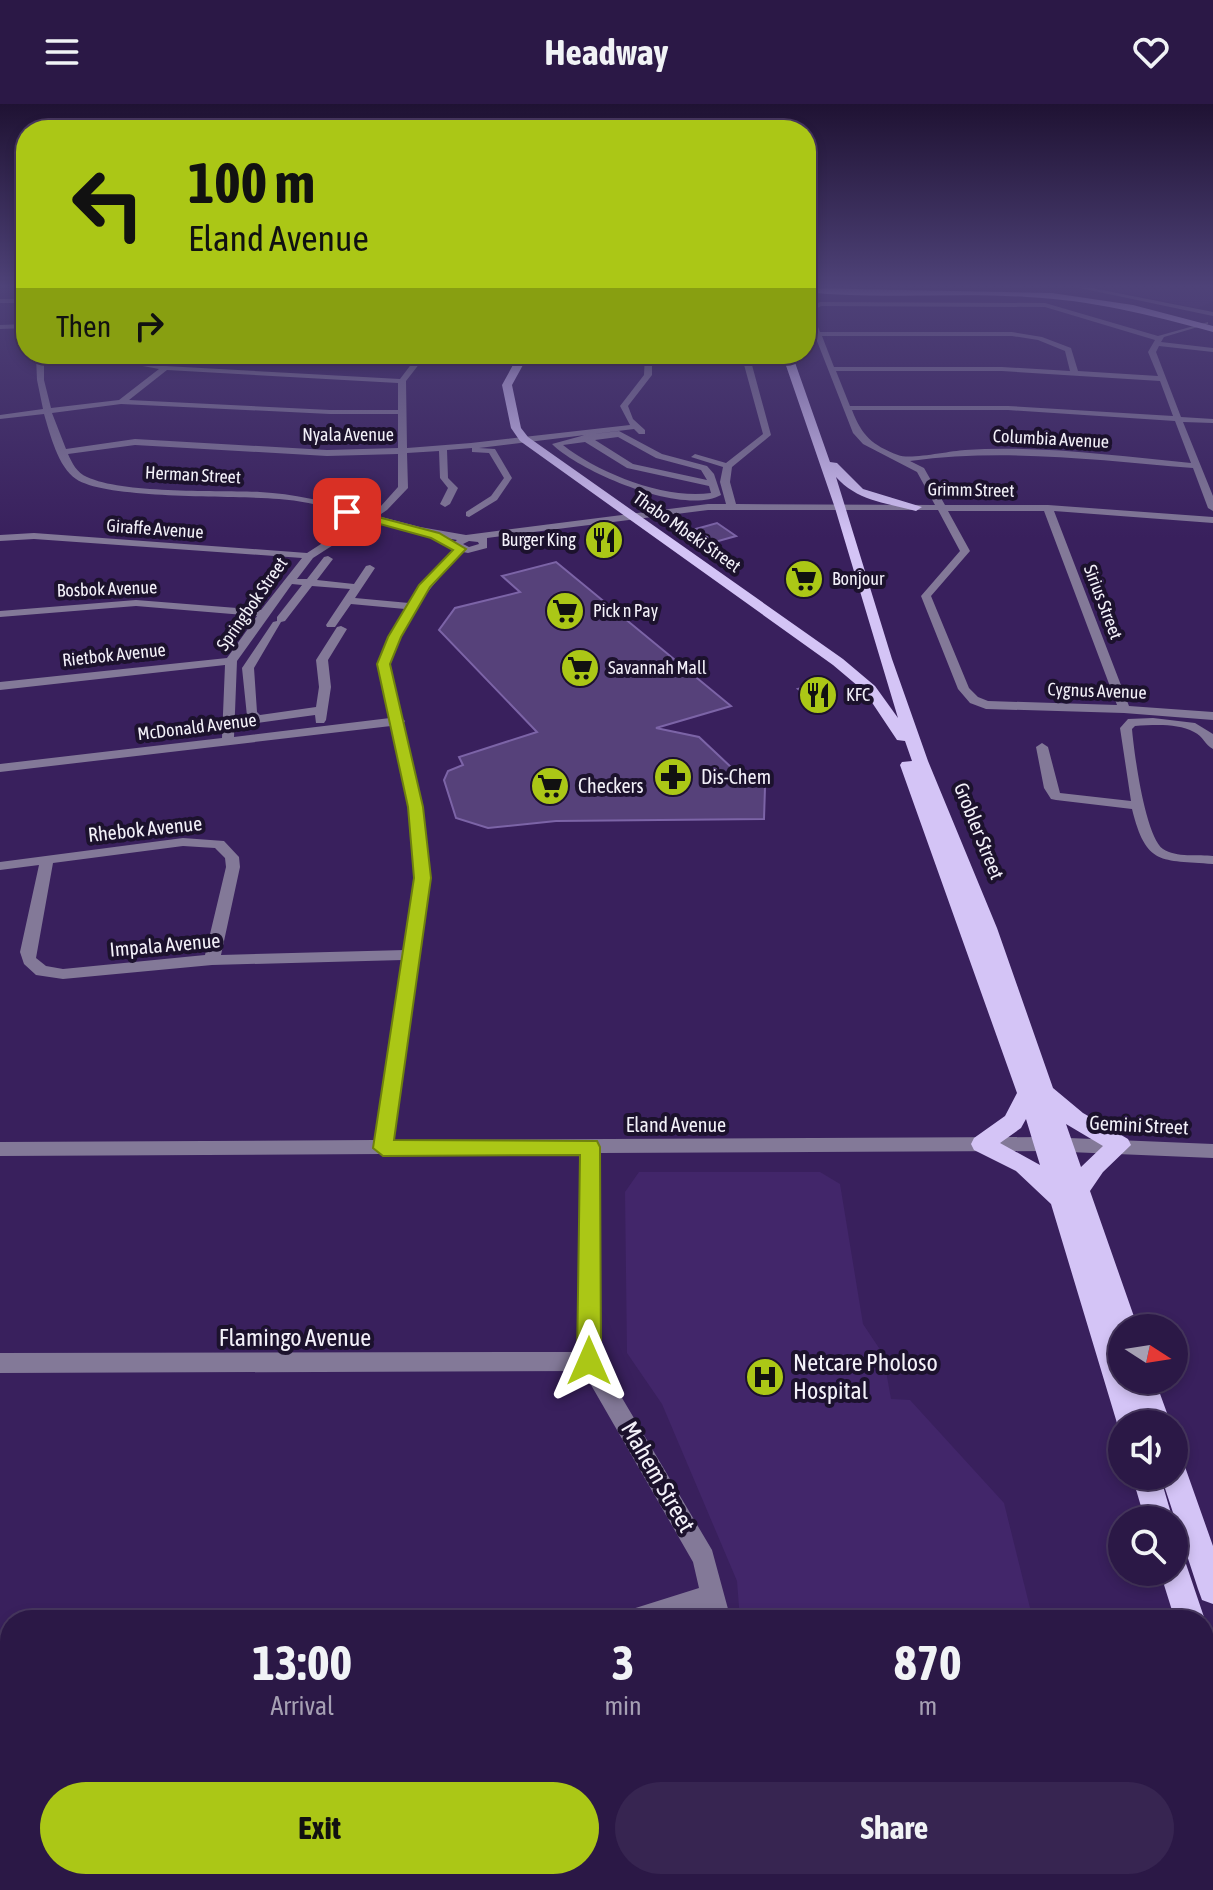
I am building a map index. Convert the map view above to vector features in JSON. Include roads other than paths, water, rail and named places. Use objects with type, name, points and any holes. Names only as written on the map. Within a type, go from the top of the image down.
[{"type":"main road","points":[[515,371],[507,385],[516,428],[524,439]]},
{"type":"main road","name":"Grobler Street","points":[[793,371],[841,508],[885,659],[924,771],[988,928],[1070,1195],[1126,1410]]},
{"type":"main road","name":"Thabo Mbeki Street","points":[[524,439],[838,662],[870,689],[894,721]]},
{"type":"main road","points":[[821,455],[851,488],[916,507]]},
{"type":"main road","points":[[885,659],[894,721],[911,757],[924,771]]},
{"type":"main road","name":"Grobler Street","points":[[894,721],[942,862],[1036,1092]]},
{"type":"main road","points":[[1036,1092],[1120,1145],[1095,1166],[1070,1195],[1024,1165],[982,1144],[1013,1122],[1036,1092]]},
{"type":"main road","name":"Grobler Street","points":[[1070,1195],[1119,1314]]},
{"type":"main road","points":[[1179,1490],[1213,1589]]},
{"type":"main road","points":[[1180,1586],[1187,1610]]},
{"type":"street","name":"Herman Street","points":[[42,371],[48,410],[62,452],[75,474],[97,484],[283,496],[468,545]]},
{"type":"street","points":[[121,402],[161,371]]},
{"type":"street","points":[[226,371],[402,381],[410,371]]},
{"type":"street","points":[[648,371],[624,406],[634,427],[670,450],[728,466]]},
{"type":"street","points":[[730,508],[725,482],[728,466],[767,435],[750,371]]},
{"type":"street","points":[[832,371],[863,440],[921,470],[941,507]]},
{"type":"street","points":[[1021,371],[1163,379]]},
{"type":"street","points":[[1160,371],[1213,508]]},
{"type":"street","name":"Springbok Street","points":[[228,742],[231,661],[264,613],[309,556],[369,519],[395,500],[403,488],[402,381]]},
{"type":"street","points":[[0,417],[121,402],[330,412],[401,412]]},
{"type":"street","points":[[847,408],[997,407],[1213,421]]},
{"type":"street","name":"Nyala Avenue","points":[[62,452],[135,442],[327,453],[444,451],[634,427]]},
{"type":"street","points":[[627,435],[659,456],[704,468],[715,496],[698,497],[602,474],[556,444],[585,438],[627,435]]},
{"type":"street","points":[[585,438],[630,466],[712,484]]},
{"type":"street","points":[[445,504],[453,488],[444,478],[444,451],[489,449],[507,473],[503,489],[469,514]]},
{"type":"street","name":"Columbia Avenue","points":[[903,459],[952,452],[1008,452],[1198,466]]},
{"type":"street","points":[[580,479],[602,474]]},
{"type":"street","name":"Cygnus Avenue","points":[[941,507],[965,553],[928,592],[927,600],[964,689],[980,704],[1124,709],[1213,716]]},
{"type":"street","name":"Grimm Street","points":[[383,1148],[412,955],[422,859],[399,721],[384,664],[412,607],[440,569],[468,545],[630,517],[730,508],[1048,508],[1213,520]]},
{"type":"street","name":"Sirius Street","points":[[1048,508],[1124,709]]},
{"type":"street","name":"Giraffe Avenue","points":[[0,538],[34,536],[309,556]]},
{"type":"street","points":[[321,710],[275,719],[257,719],[251,713],[248,668],[328,559]]},
{"type":"street","points":[[321,730],[325,687],[322,660],[347,600],[370,568]]},
{"type":"street","points":[[289,581],[357,587]]},
{"type":"street","points":[[347,600],[412,607]]},
{"type":"street","name":"Bosbok Avenue","points":[[0,614],[136,603],[264,613]]},
{"type":"street","name":"Rietbok Avenue","points":[[0,686],[231,661]]},
{"type":"street","name":"McDonald Avenue","points":[[0,768],[399,721]]},
{"type":"street","points":[[1213,745],[1209,735],[1197,727],[1143,722],[1127,725],[1139,806],[1155,850],[1213,860]]},
{"type":"street","points":[[1042,747],[1051,788],[1056,796],[1139,806]]},
{"type":"street","name":"Rhebok Avenue","points":[[0,866],[183,842],[219,844],[232,857],[233,867],[212,960]]},
{"type":"street","name":"Impala Avenue","points":[[47,860],[28,952],[34,967],[63,974],[212,960],[412,955]]},
{"type":"street","name":"Eland Avenue","points":[[0,1149],[1054,1144]]},
{"type":"street","name":"Gemini Street","points":[[1054,1144],[1213,1151]]},
{"type":"street","points":[[589,1361],[590,1147]]},
{"type":"street","name":"Flamingo Avenue","points":[[0,1363],[589,1361]]},
{"type":"street","name":"Mahem Street","points":[[589,1361],[704,1558],[717,1610]]},
{"type":"street","points":[[667,1610],[714,1595]]},
{"type":"place","name":"Burger King","points":[[604,540]]},
{"type":"place","name":"Bonjour","points":[[804,579]]},
{"type":"place","name":"Pick n Pay","points":[[565,611]]},
{"type":"place","name":"Savannah Mall","points":[[580,668]]},
{"type":"place","name":"KFC","points":[[818,695]]},
{"type":"place","name":"Dis-Chem","points":[[673,777]]},
{"type":"place","name":"Checkers","points":[[550,786]]},
{"type":"place","name":"Netcare Pholoso Hospital","points":[[765,1377]]}]
